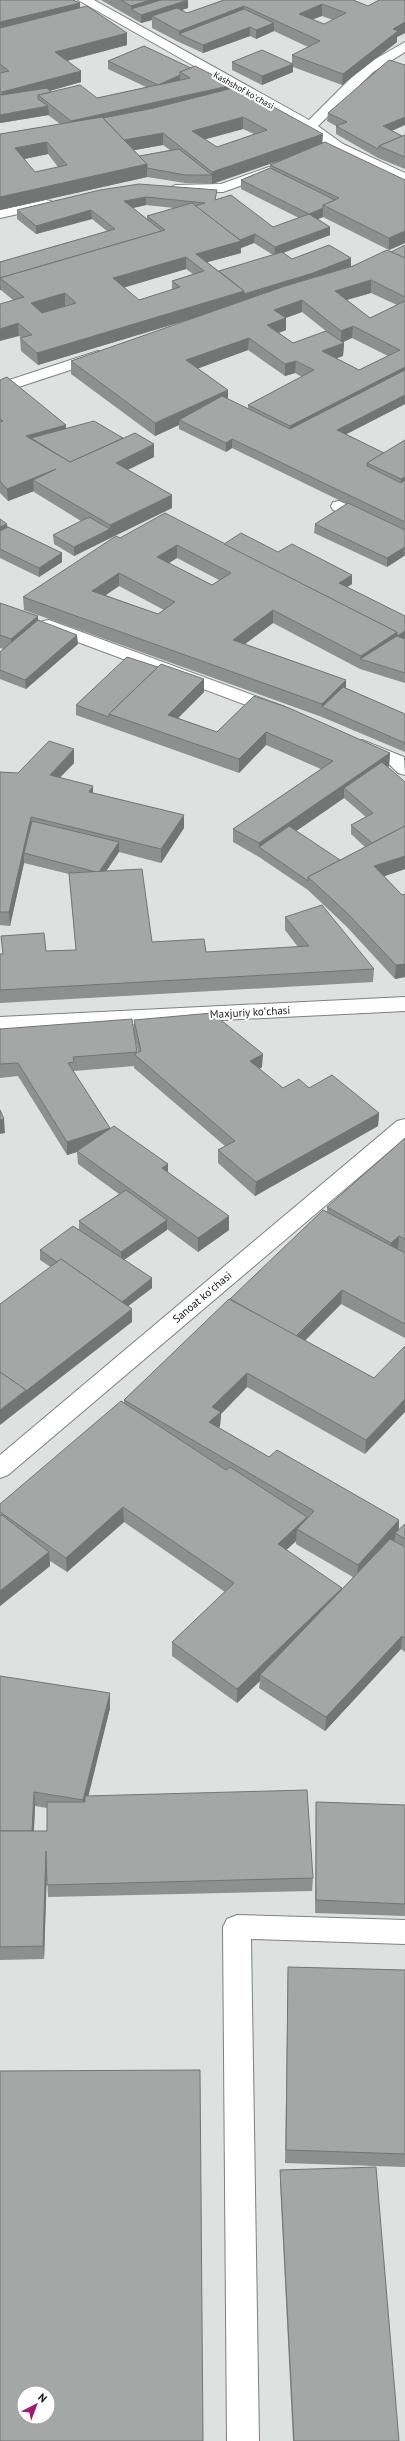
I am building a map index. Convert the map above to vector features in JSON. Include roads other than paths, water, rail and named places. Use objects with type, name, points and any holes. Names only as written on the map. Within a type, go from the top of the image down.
[{"type":"street","name":"Kashshof koʻchasi","points":[[84,0],[310,126],[338,147],[405,178]]},
{"type":"street","points":[[81,16],[103,10]]},
{"type":"street","points":[[310,126],[368,69],[405,46]]},
{"type":"street","points":[[324,152],[338,147]]},
{"type":"street","points":[[158,188],[194,190],[223,188],[280,167]]},
{"type":"street","points":[[0,214],[62,201]]},
{"type":"street","points":[[0,388],[110,353]]},
{"type":"street","points":[[339,506],[405,535]]},
{"type":"street","points":[[37,620],[295,718]]},
{"type":"street","points":[[346,739],[397,761],[405,769]]},
{"type":"street","name":"Maxjuriy koʻchasi","points":[[0,1024],[405,1004]]},
{"type":"street","name":"Sanoat koʻchasi","points":[[0,1468],[405,1126]]},
{"type":"street","points":[[242,2441],[236,1927],[405,1932]]}]
